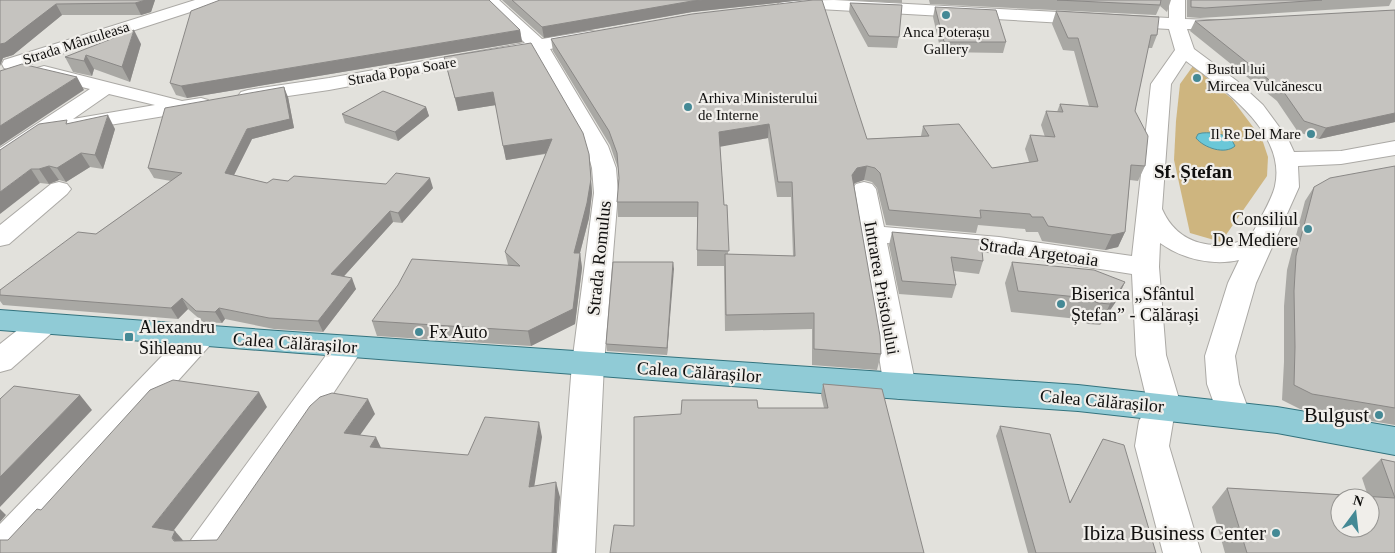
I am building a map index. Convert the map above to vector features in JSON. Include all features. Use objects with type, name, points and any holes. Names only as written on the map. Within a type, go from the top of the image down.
[{"type":"main road","name":"Calea Călărașilor","points":[[0,320],[900,387],[1078,398],[1233,414],[1395,441]]},
{"type":"street","name":"Strada Mântuleasa","points":[[5,66],[212,0]]},
{"type":"street","name":"Strada Romulus","points":[[490,0],[539,46],[587,126],[597,146],[604,168],[606,193],[588,364],[576,553]]},
{"type":"street","points":[[1177,0],[1177,24],[1184,49],[1228,82],[1262,116],[1284,150],[1287,159],[1289,174],[1287,186],[1242,283],[1220,356],[1223,384],[1233,414]]},
{"type":"street","points":[[773,7],[820,2],[1214,26],[1248,23]]},
{"type":"street","name":"Strada Mântuleasa","points":[[5,66],[56,40],[78,25],[141,22]]},
{"type":"street","name":"Strada Popa Soare","points":[[39,131],[339,82],[608,33]]},
{"type":"street","points":[[1182,553],[1152,446],[1156,421],[1165,406],[1151,355],[1145,267],[1161,84],[1184,49]]},
{"type":"street","name":"Strada Popa Soare","points":[[5,66],[186,106]]},
{"type":"street","points":[[1165,76],[1192,72],[1216,77],[1228,82]]},
{"type":"street","name":"Strada Popa Soare","points":[[0,158],[106,87]]},
{"type":"street","points":[[1287,159],[1337,159],[1395,148]]},
{"type":"street","name":"Intrarea Pristolului","points":[[864,188],[900,387]]},
{"type":"street","points":[[0,238],[59,189]]},
{"type":"street","points":[[1150,210],[1158,228],[1171,240],[1196,251],[1223,254],[1240,252],[1259,244]]},
{"type":"street","name":"Strada Argetoaia","points":[[873,234],[999,245],[1145,267]]},
{"type":"street","points":[[0,361],[44,324]]},
{"type":"street","points":[[0,551],[200,336]]},
{"type":"street","points":[[205,553],[350,347]]},
{"type":"shaded area","points":[[1193,66],[1232,99],[1262,139],[1268,157],[1267,176],[1221,242],[1190,233],[1174,160],[1180,84]]},
{"type":"water","points":[[1198,134],[1226,136],[1235,146],[1226,150],[1209,147],[1196,138]]},
{"type":"building","points":[[0,0],[146,0],[135,3],[56,4],[5,43],[0,44]]},
{"type":"building","points":[[220,0],[489,0],[520,30],[181,86],[170,83],[191,11]]},
{"type":"building","points":[[512,0],[703,0],[542,27]]},
{"type":"building","points":[[822,0],[867,139],[929,136],[923,126],[959,124],[992,168],[1038,161],[1030,135],[1055,137],[1046,111],[1063,112],[1060,104],[1098,107],[1078,38],[1068,38],[1056,11],[1159,17],[1157,35],[1151,35],[1135,111],[1148,136],[1145,166],[1131,165],[1125,232],[1112,235],[1048,226],[1043,217],[1032,217],[1030,214],[980,210],[981,218],[889,210],[880,173],[875,168],[867,166],[857,168],[852,175],[880,336],[881,354],[814,349],[814,313],[726,315],[725,254],[795,256],[792,182],[778,182],[769,124],[719,132],[724,205],[727,205],[729,251],[697,250],[698,202],[617,202],[619,178],[617,153],[609,131],[551,39],[692,14]]},
{"type":"building","points":[[1057,0],[1161,0],[1160,5]]},
{"type":"building","points":[[1191,0],[1322,0],[1205,8],[1191,7]]},
{"type":"building","points":[[850,3],[902,5],[899,37],[869,36]]},
{"type":"building","points":[[935,7],[996,10],[1006,42],[944,42]]},
{"type":"building","points":[[1395,10],[1395,113],[1326,128],[1304,121],[1283,91],[1195,21]]},
{"type":"building","points":[[134,30],[122,67],[86,55],[84,61],[65,57]]},
{"type":"building","points":[[531,43],[583,133],[589,154],[591,179],[574,253],[580,253],[573,309],[528,331],[372,321],[398,285],[412,259],[520,266],[505,252],[552,139],[503,146],[493,92],[455,98],[444,57]]},
{"type":"building","points":[[22,64],[77,77],[0,126],[0,71]]},
{"type":"building","points":[[284,87],[290,119],[247,129],[225,173],[267,183],[273,179],[288,181],[294,176],[386,184],[396,173],[430,178],[398,213],[390,211],[331,274],[352,278],[318,321],[269,318],[219,308],[215,312],[196,311],[182,298],[171,308],[0,295],[0,290],[78,232],[96,234],[182,173],[148,168],[165,108]]},
{"type":"building","points":[[383,91],[426,107],[395,132],[342,114]]},
{"type":"building","points":[[108,115],[95,155],[81,153],[57,168],[49,166],[31,169],[0,192],[0,150],[39,124],[67,120],[66,124]]},
{"type":"building","points":[[1395,166],[1395,408],[1312,394],[1294,385],[1294,291],[1296,256],[1314,187],[1330,178]]},
{"type":"building","points":[[892,232],[981,240],[983,261],[951,257],[956,285],[902,281]]},
{"type":"building","points":[[613,262],[673,262],[667,348],[606,344]]},
{"type":"building","points":[[1012,262],[1094,270],[1125,282],[1110,304],[1098,303],[1087,298],[1018,291]]},
{"type":"building","points":[[173,380],[259,392],[152,527],[175,531],[172,538],[174,541],[217,540],[310,406],[320,397],[332,393],[368,399],[344,433],[376,437],[370,447],[468,455],[485,417],[539,422],[529,487],[556,482],[552,553],[0,553],[0,540],[8,540],[37,509],[41,510],[150,390]]},
{"type":"building","points":[[823,384],[882,389],[924,553],[610,553],[614,525],[634,526],[634,417],[681,414],[682,400],[757,400],[758,408],[828,408]]},
{"type":"building","points":[[14,386],[80,395],[0,477],[0,399]]},
{"type":"building","points":[[1000,426],[1050,434],[1070,503],[1103,439],[1124,445],[1156,553],[1036,553]]},
{"type":"building","points":[[1381,459],[1395,462],[1395,498]]},
{"type":"building","points":[[1227,488],[1330,494],[1330,538],[1380,538],[1380,497],[1395,498],[1395,553],[1247,553]]},
{"type":"place","name":"Anca Poterașu Gallery","points":[[946,15]]},
{"type":"place","name":"Bustul lui Mircea Vulcănescu","points":[[1197,78]]},
{"type":"place","name":"Arhiva Ministerului de Interne","points":[[688,107]]},
{"type":"place","name":"Il Re Del Mare","points":[[1311,134]]},
{"type":"place","name":"Consiliul De Mediere","points":[[1308,229]]},
{"type":"place","name":"Biserica „Sfântul Ștefan” - Călărași","points":[[1061,304]]},
{"type":"place","name":"Fx Auto","points":[[419,332]]},
{"type":"place","name":"Alexandru Sihleanu","points":[[129,337]]},
{"type":"place","name":"Bulgust","points":[[1379,415]]},
{"type":"place","name":"Ibiza Business Center","points":[[1276,533]]},
{"type":"district","name":"Sf. Ștefan","points":[[1193,171]]}]
